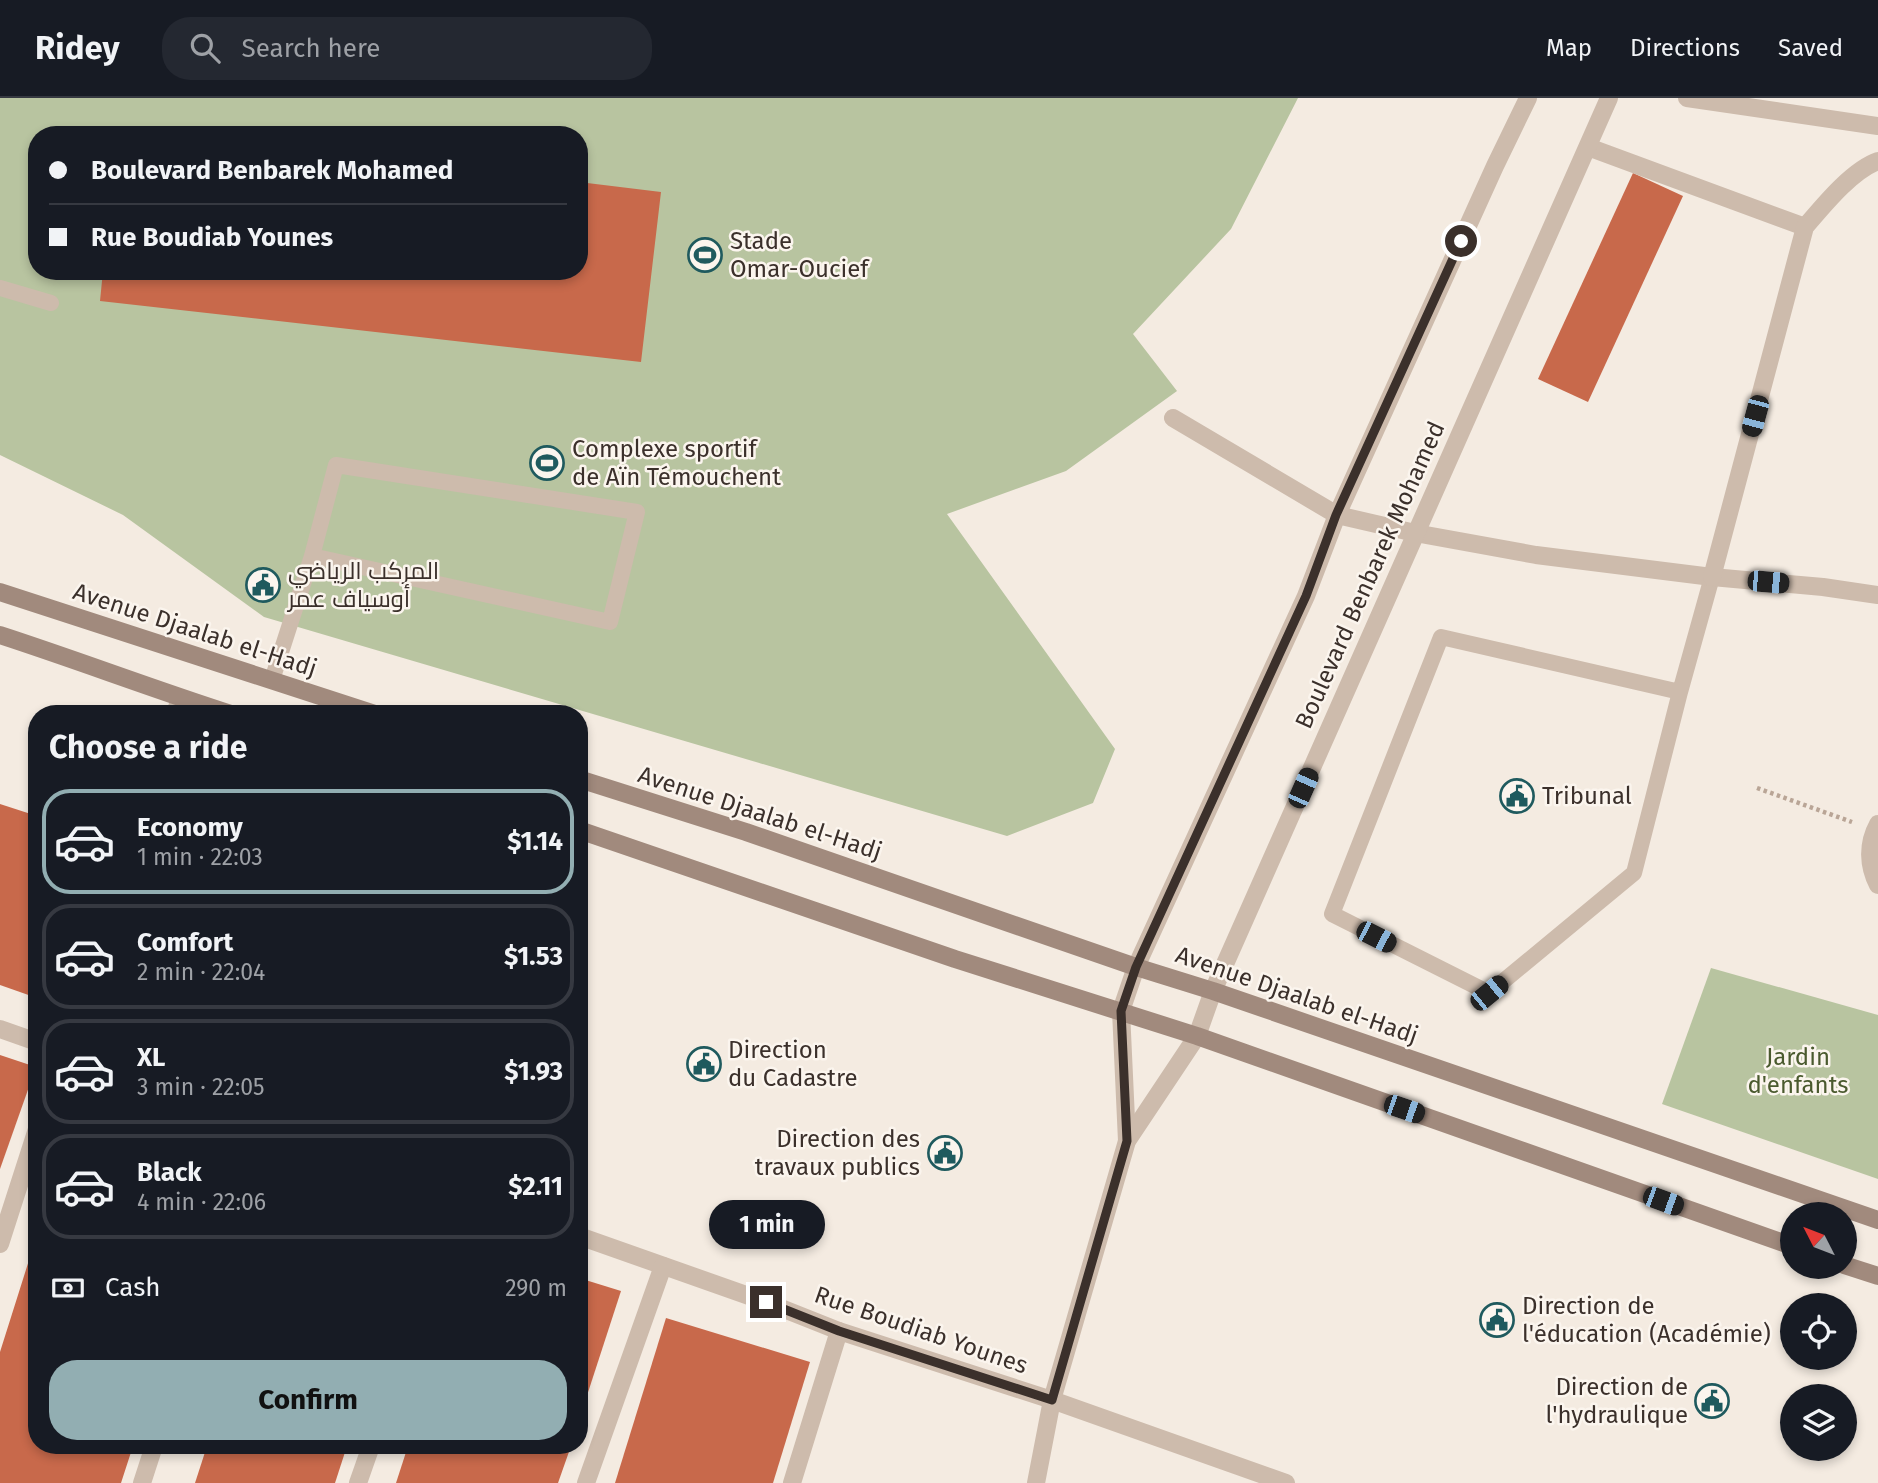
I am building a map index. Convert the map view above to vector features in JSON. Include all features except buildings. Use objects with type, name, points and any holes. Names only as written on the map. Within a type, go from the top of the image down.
[{"type":"main road","name":"Avenue Djaalab el-Hadj","points":[[0,592],[348,705]]},
{"type":"main road","points":[[0,635],[74,659],[175,705]]},
{"type":"main road","name":"Avenue Djaalab el-Hadj","points":[[588,782],[746,832],[1878,1220]]},
{"type":"main road","points":[[588,833],[955,959],[1197,1036],[1780,1243]]},
{"type":"main road","points":[[1857,1269],[1878,1276]]},
{"type":"street","name":"Boulevard Benbarek Mohamed","points":[[1127,1141],[1121,1011],[1136,967],[1306,596],[1336,515],[1528,98]]},
{"type":"street","name":"Boulevard Benbarek Mohamed","points":[[1037,1483],[1052,1400],[1127,1141],[1197,1036],[1213,991],[1609,98]]},
{"type":"street","points":[[1687,98],[1878,126]]},
{"type":"street","points":[[1588,147],[1805,227]]},
{"type":"street","points":[[1712,578],[1805,227],[1831,197],[1867,164],[1878,161]]},
{"type":"street","points":[[1173,418],[1336,515],[1415,533],[1536,555],[1712,578],[1823,587],[1878,595]]},
{"type":"street","points":[[1876,827],[1869,852],[1872,873],[1878,885]]},
{"type":"street","points":[[0,1030],[28,1039]]},
{"type":"street","points":[[0,1244],[28,1157]]},
{"type":"street","name":"Rue Boudiab Younes","points":[[588,1239],[766,1302],[839,1331],[1052,1400],[1286,1483]]},
{"type":"street","points":[[586,1483],[663,1266]]},
{"type":"street","points":[[792,1483],[839,1331]]},
{"type":"street","points":[[142,1483],[151,1454]]},
{"type":"street","points":[[358,1483],[368,1454]]},
{"type":"lane","points":[[0,288],[51,303]]},
{"type":"lane","points":[[272,680],[312,556],[336,465],[637,512],[610,622],[312,556]]},
{"type":"lane","points":[[1680,692],[1441,637],[1332,914],[1489,993],[1634,873],[1712,578]]},
{"type":"path","points":[[1757,788],[1876,827]]},
{"type":"green space","name":"Complexe sportif de Aïn Témouchent","points":[[0,98],[1298,98],[1231,229],[1133,334],[1177,391],[1066,471],[947,514],[1115,749],[1093,803],[1007,836],[588,712],[588,705],[563,705],[264,617],[123,515],[0,455]]},
{"type":"green space","name":"Jardin d'enfants","points":[[1711,968],[1878,1015],[1878,1179],[1662,1104]]},
{"type":"place","name":"Stade Omar-Oucief","points":[[705,255]]},
{"type":"place","name":"Complexe sportif de Aïn Témouchent","points":[[547,463]]},
{"type":"place","name":"المركب الرياضي أوسياف عمر","points":[[263,585]]},
{"type":"place","name":"Tribunal","points":[[1517,796]]},
{"type":"place","name":"Direction du Cadastre","points":[[704,1064]]},
{"type":"place","name":"Direction des travaux publics","points":[[945,1153]]},
{"type":"place","name":"Direction de l'éducation (Académie)","points":[[1497,1320]]},
{"type":"place","name":"Direction de l'hydraulique","points":[[1712,1401]]},
{"type":"route","points":[[766,1302],[839,1331],[1052,1400],[1127,1141],[1121,1011],[1136,967],[1306,596],[1336,515],[1461,241]]}]
